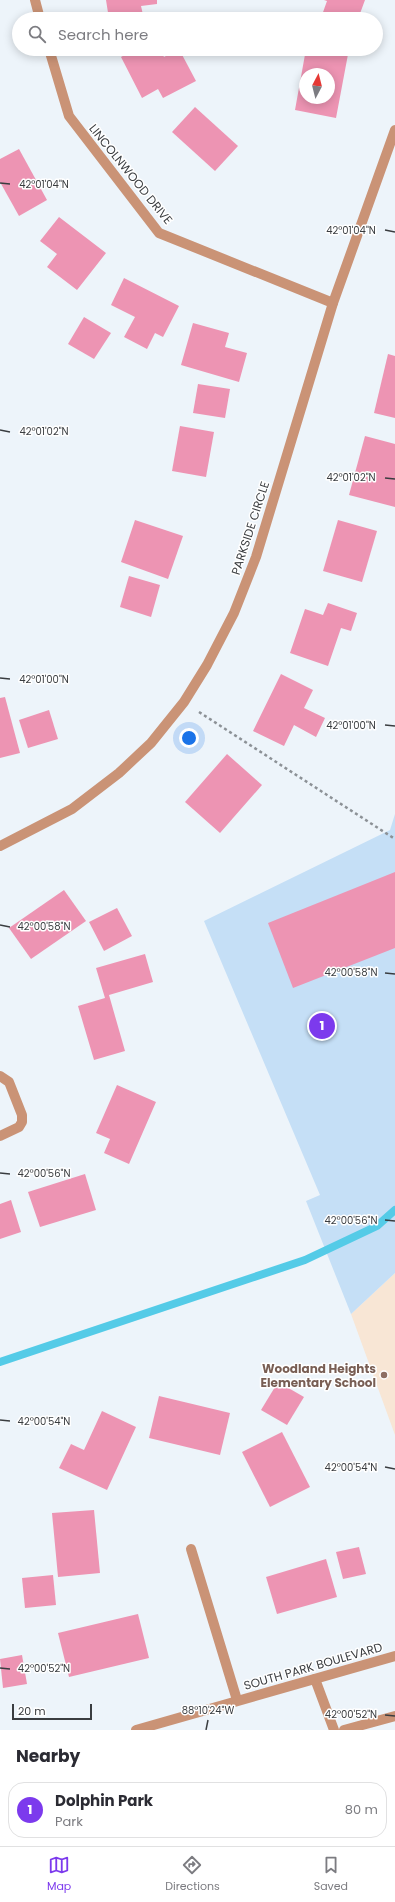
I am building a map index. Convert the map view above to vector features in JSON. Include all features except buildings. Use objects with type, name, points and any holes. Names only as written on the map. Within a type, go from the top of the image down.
[{"type":"street","points":[[35,0],[38,12]]},
{"type":"street","name":"LINCOLNWOOD DRIVE","points":[[51,56],[68,116],[159,233],[333,303]]},
{"type":"street","name":"PARKSIDE CIRCLE","points":[[0,846],[72,810],[119,773],[151,743],[184,702],[207,665],[234,613],[256,557],[333,303],[395,130]]},
{"type":"street","points":[[0,1076],[9,1082],[22,1115],[22,1122],[19,1127],[0,1136]]},
{"type":"street","name":"SOUTH PARK BOULEVARD","points":[[191,1549],[237,1700]]},
{"type":"street","name":"SOUTH PARK BOULEVARD","points":[[136,1730],[395,1656]]},
{"type":"street","points":[[315,1679],[334,1730]]},
{"type":"street","points":[[344,1730],[395,1716]]},
{"type":"path","points":[[184,702],[395,839]]},
{"type":"shaded area","points":[[395,814],[395,1273],[351,1314],[306,1201],[320,1195],[204,921],[390,830]]},
{"type":"shaded area","name":"Woodland Heights Elementary School","points":[[395,1273],[395,1435],[351,1314]]},
{"type":"waterway","points":[[0,1362],[305,1260],[377,1226],[395,1210]]},
{"type":"place","name":"Dolphin Park","points":[[322,1026]]},
{"type":"place","name":"Woodland Heights Elementary School","points":[[384,1375]]}]
